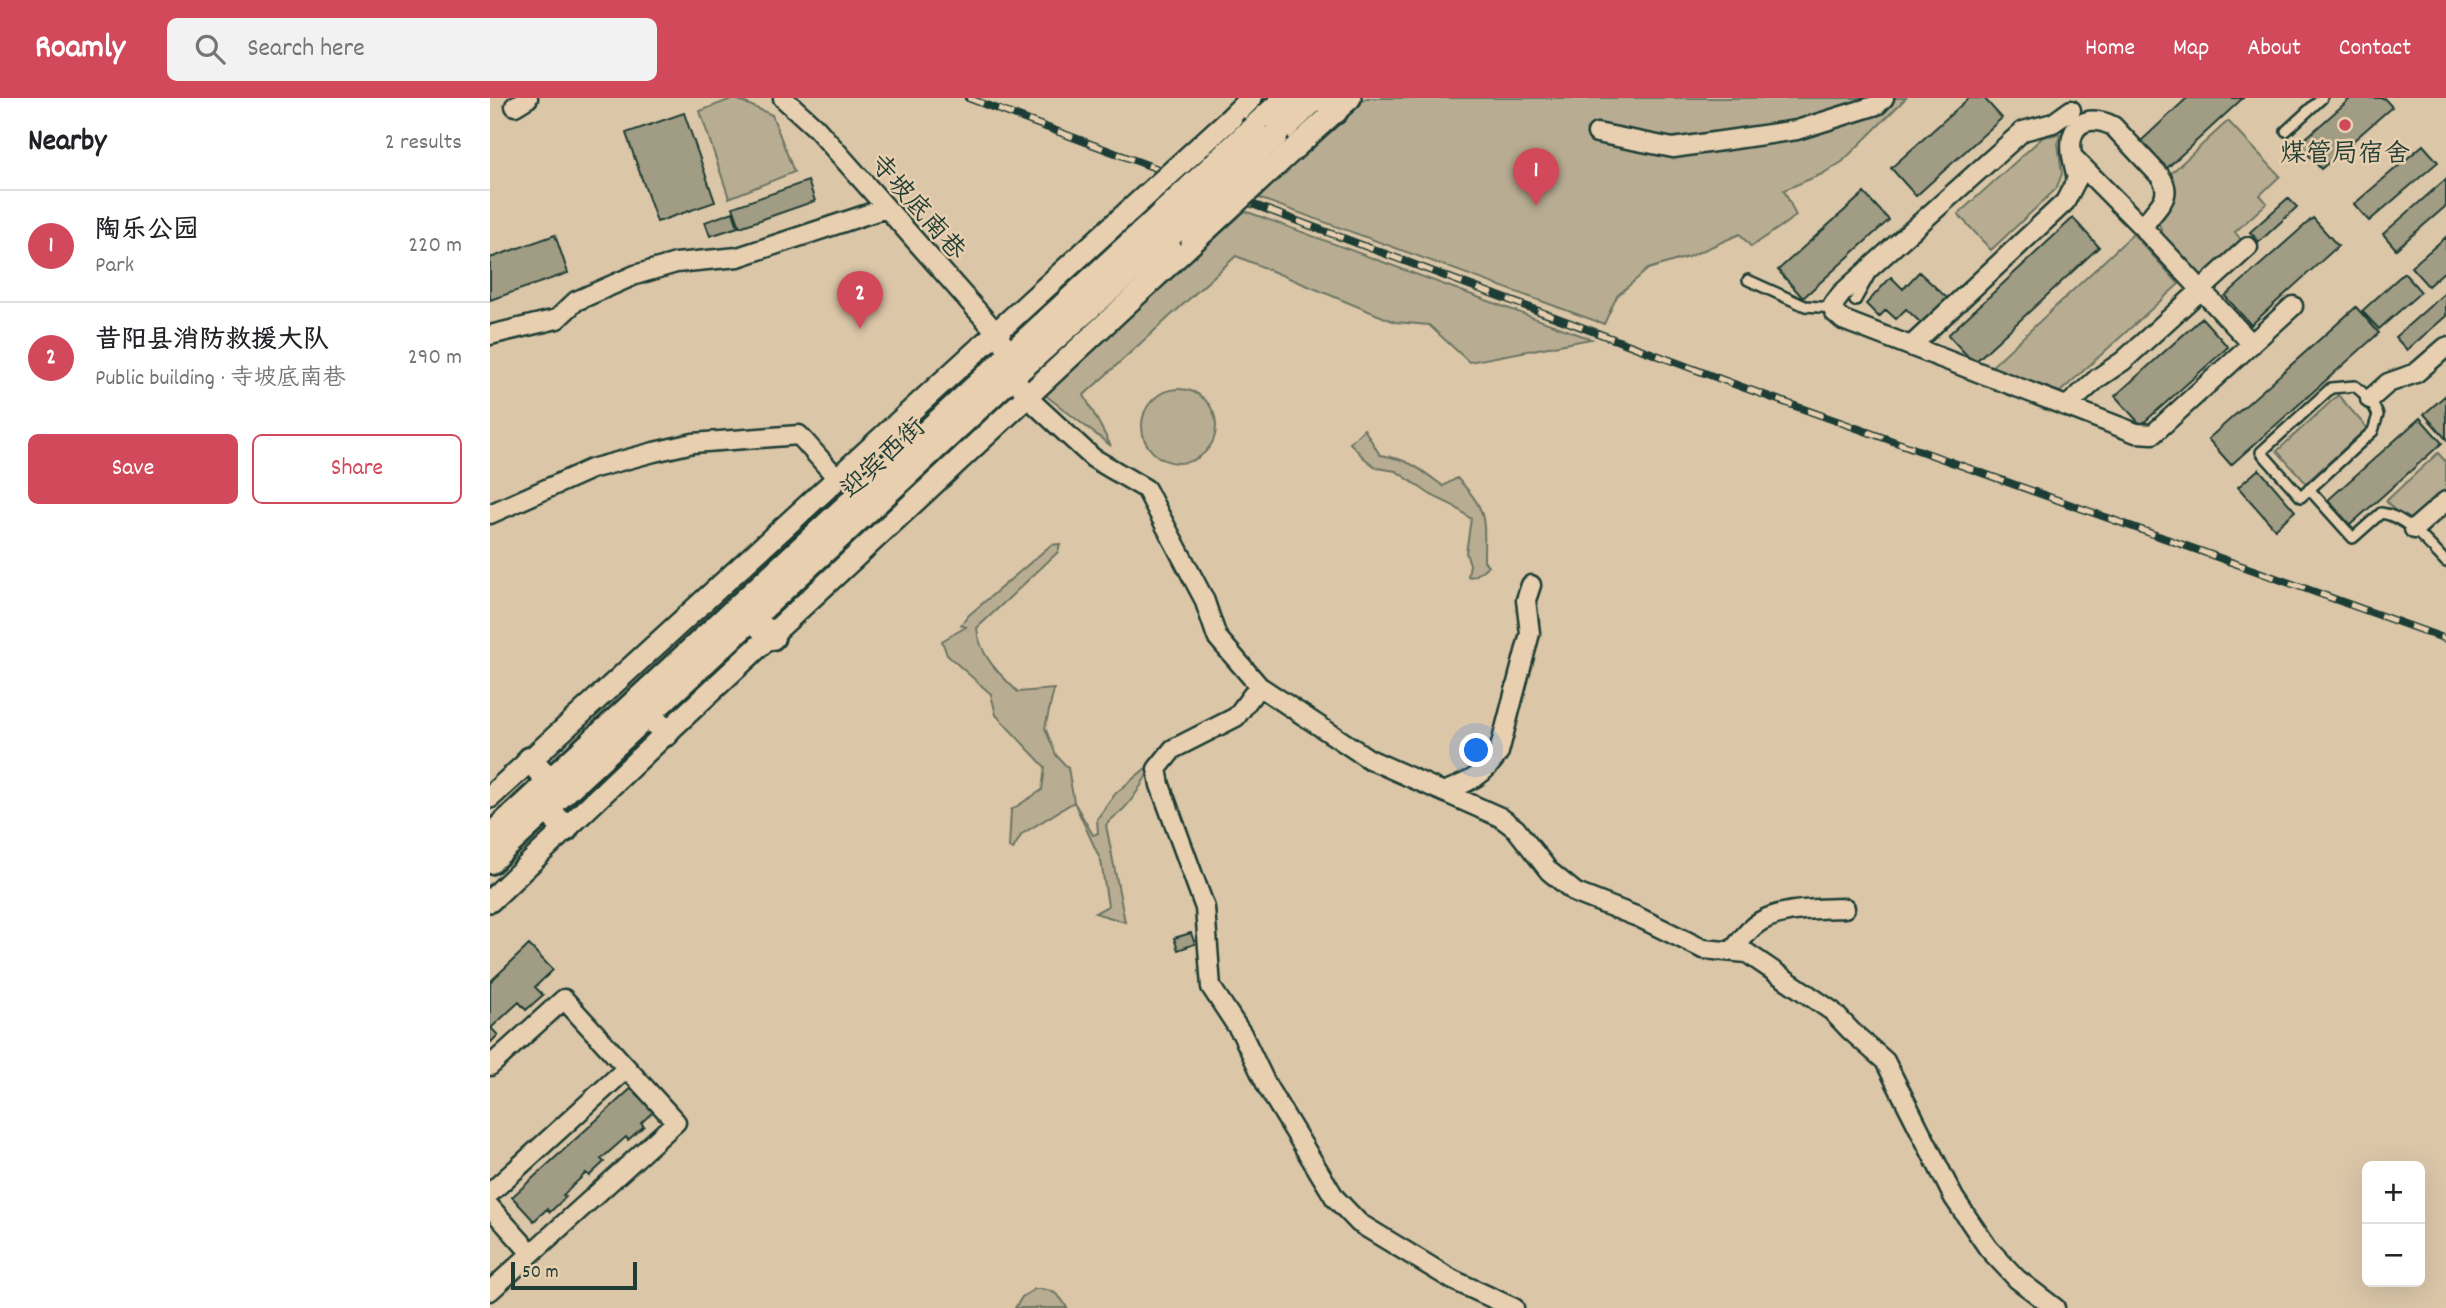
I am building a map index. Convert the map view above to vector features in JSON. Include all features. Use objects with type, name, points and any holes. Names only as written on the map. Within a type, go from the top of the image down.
[{"type":"main road","name":"迎宾西街","points":[[1276,137],[1287,98]]},
{"type":"main road","name":"迎宾西街","points":[[490,837],[1012,365],[1172,233],[1276,137],[1331,101]]},
{"type":"main road","name":"迎宾西街","points":[[490,861],[752,618],[1012,365]]},
{"type":"main road","points":[[752,618],[772,637]]},
{"type":"main road","points":[[648,714],[666,733]]},
{"type":"main road","points":[[530,760],[550,781]]},
{"type":"main road","points":[[547,808],[565,829]]},
{"type":"street","name":"寺坡底南巷","points":[[783,98],[816,128],[996,332],[1028,398],[1093,458],[1146,489],[1204,599],[1217,637],[1259,687],[1369,759],[1500,817],[1516,829],[1549,871],[1576,893],[1638,918],[1703,949],[1747,953],[1832,1011],[1885,1061],[1954,1198],[1988,1248],[2017,1279],[2055,1308]]},
{"type":"street","points":[[490,797],[1251,98]]},
{"type":"street","points":[[1597,133],[1673,148],[1731,142],[1797,130],[1877,104],[1884,98]]},
{"type":"street","points":[[1912,346],[2065,202],[2077,179],[2070,140],[2075,130],[2072,110]]},
{"type":"street","points":[[2072,110],[2113,126],[2166,184],[2164,201],[2143,228]]},
{"type":"street","points":[[2072,110],[2053,123],[2023,131],[1842,293],[1833,305],[1834,312],[1843,320],[2067,407],[2136,433],[2153,434],[2293,306]]},
{"type":"street","points":[[2072,156],[2252,344]]},
{"type":"street","points":[[490,335],[557,319],[576,301],[635,275],[676,263],[738,257],[886,208]]},
{"type":"street","points":[[490,901],[666,733],[1028,398],[1172,233]]},
{"type":"street","points":[[2067,407],[2098,378],[2123,361],[2248,247]]},
{"type":"street","points":[[2370,399],[2388,383],[2416,373],[2446,347]]},
{"type":"street","points":[[490,514],[592,469],[693,443],[799,435],[837,478]]},
{"type":"street","points":[[2414,530],[2446,501]]},
{"type":"street","points":[[1446,792],[1472,781],[1489,769],[1499,752],[1530,632],[1526,600],[1531,585]]},
{"type":"street","points":[[1259,687],[1236,717],[1173,750],[1157,769],[1160,785],[1205,908],[1211,987],[1242,1034],[1268,1088],[1335,1198],[1359,1223],[1453,1280],[1514,1308]]},
{"type":"street","points":[[1732,951],[1756,924],[1786,912],[1844,908]]},
{"type":"street","points":[[490,1066],[564,999],[676,1122],[490,1291]]},
{"type":"street","points":[[490,1193],[627,1068]]},
{"type":"street","points":[[490,1207],[531,1254]]},
{"type":"lane","points":[[2286,131],[2322,98]]},
{"type":"lane","points":[[1855,301],[1868,279],[1872,265]]},
{"type":"lane","points":[[1748,280],[1805,306],[1834,308]]},
{"type":"lane","points":[[2355,386],[2370,399],[2378,415],[2373,431],[2301,497],[2260,452],[2331,388],[2355,386]]},
{"type":"lane","points":[[2309,489],[2353,538],[2381,513],[2394,515],[2414,530],[2446,562]]},
{"type":"shaded area","points":[[734,98],[772,115],[794,172],[729,198],[700,111]]},
{"type":"shaded area","points":[[1366,98],[1906,98],[1842,162],[1822,174],[1784,190],[1796,216],[1751,247],[1740,234],[1688,257],[1648,269],[1617,296],[1604,324],[1253,196]]},
{"type":"shaded area","points":[[2228,121],[2280,176],[2260,195],[2267,203],[2235,232],[2241,240],[2202,276],[2163,235],[2158,221],[2174,188],[2169,175]]},
{"type":"shaded area","points":[[2060,134],[2058,143],[2062,174],[2056,189],[1991,250],[1958,214],[2043,137]]},
{"type":"shaded area","points":[[1245,211],[1591,339],[1469,362],[1429,325],[1395,322],[1236,256],[1084,395],[1111,446],[1045,395]]},
{"type":"shaded area","points":[[2133,234],[2179,284],[2060,392],[1990,368]]},
{"type":"shaded area","points":[[1179,389],[1200,395],[1210,405],[1216,426],[1210,447],[1200,457],[1179,463],[1158,457],[1148,447],[1142,426],[1148,405],[1158,395]]},
{"type":"shaded area","points":[[2338,395],[2367,428],[2306,483],[2277,451]]},
{"type":"shaded area","points":[[1364,429],[1380,455],[1407,462],[1443,486],[1457,478],[1467,489],[1480,508],[1484,525],[1484,561],[1488,566],[1475,576],[1468,577],[1470,564],[1466,553],[1471,519],[1396,471],[1377,468],[1364,458],[1350,443]]},
{"type":"shaded area","points":[[2438,453],[2446,462],[2446,489],[2407,524],[2386,501]]},
{"type":"shaded area","points":[[1060,544],[1058,552],[977,628],[986,655],[997,671],[1018,692],[1054,689],[1045,728],[1056,755],[1068,768],[1074,802],[1022,834],[1013,849],[1009,848],[1011,810],[1042,790],[1045,767],[996,715],[991,694],[947,655],[942,641],[966,627],[961,625],[969,615],[1051,545]]},
{"type":"shaded area","points":[[1152,763],[1133,798],[1106,825],[1125,922],[1095,913],[1108,906],[1101,861],[1074,802],[1093,835],[1098,833],[1097,819],[1116,793]]},
{"type":"shaded area","points":[[1035,1289],[1054,1293],[1067,1308],[1015,1308],[1022,1297]]},
{"type":"building","points":[[1969,98],[1984,98],[2002,118],[1916,196],[1891,168]]},
{"type":"building","points":[[2187,98],[2243,98],[2166,169],[2141,141]]},
{"type":"building","name":"煤管局宿舍","points":[[2351,98],[2384,98],[2392,107],[2321,169],[2299,144]]},
{"type":"building","points":[[684,113],[715,202],[657,222],[626,133]]},
{"type":"building","points":[[2423,145],[2438,162],[2369,221],[2354,204]]},
{"type":"building","points":[[2446,179],[2446,206],[2396,249],[2383,234]]},
{"type":"building","points":[[808,181],[815,201],[740,227],[733,207]]},
{"type":"building","points":[[1864,193],[1889,220],[1803,298],[1778,270]]},
{"type":"building","points":[[2288,198],[2297,207],[2259,242],[2250,232]]},
{"type":"building","points":[[733,212],[738,227],[710,236],[705,222]]},
{"type":"building","points":[[2073,218],[2099,247],[1974,363],[1948,335]]},
{"type":"building","points":[[2313,218],[2338,246],[2251,325],[2225,296]]},
{"type":"building","points":[[555,235],[568,273],[490,300],[490,258]]},
{"type":"building","points":[[2446,237],[2446,270],[2428,286],[2411,267]]},
{"type":"building","points":[[1919,272],[1947,298],[1922,324],[1906,309],[1896,319],[1886,310],[1879,317],[1866,304],[1891,277],[1903,289]]},
{"type":"building","points":[[2404,273],[2421,292],[2379,329],[2362,311]]},
{"type":"building","points":[[2446,292],[2446,316],[2407,350],[2395,337]]},
{"type":"building","points":[[2356,307],[2379,333],[2231,465],[2208,439]]},
{"type":"building","points":[[2202,318],[2228,347],[2141,425],[2115,396]]},
{"type":"building","points":[[2446,395],[2446,439],[2424,414]]},
{"type":"building","points":[[2420,418],[2442,443],[2350,525],[2328,500]]},
{"type":"building","points":[[2259,469],[2295,511],[2275,529],[2238,487]]},
{"type":"building","points":[[1191,933],[1195,944],[1178,950],[1174,938]]},
{"type":"building","points":[[529,945],[553,970],[535,987],[543,995],[526,1010],[519,1002],[491,1028],[498,1035],[490,1043],[490,982]]},
{"type":"building","points":[[635,1085],[657,1108],[641,1123],[644,1126],[628,1140],[626,1137],[601,1159],[604,1162],[589,1176],[586,1173],[550,1212],[547,1209],[534,1221],[512,1197]]},
{"type":"railway","points":[[968,98],[1742,387],[2446,639]]},
{"type":"place","name":"煤管局宿舍","points":[[2345,125]]},
{"type":"place","name":"陶乐公园","points":[[1536,206]]},
{"type":"place","name":"昔阳县消防救援大队","points":[[860,329]]}]
